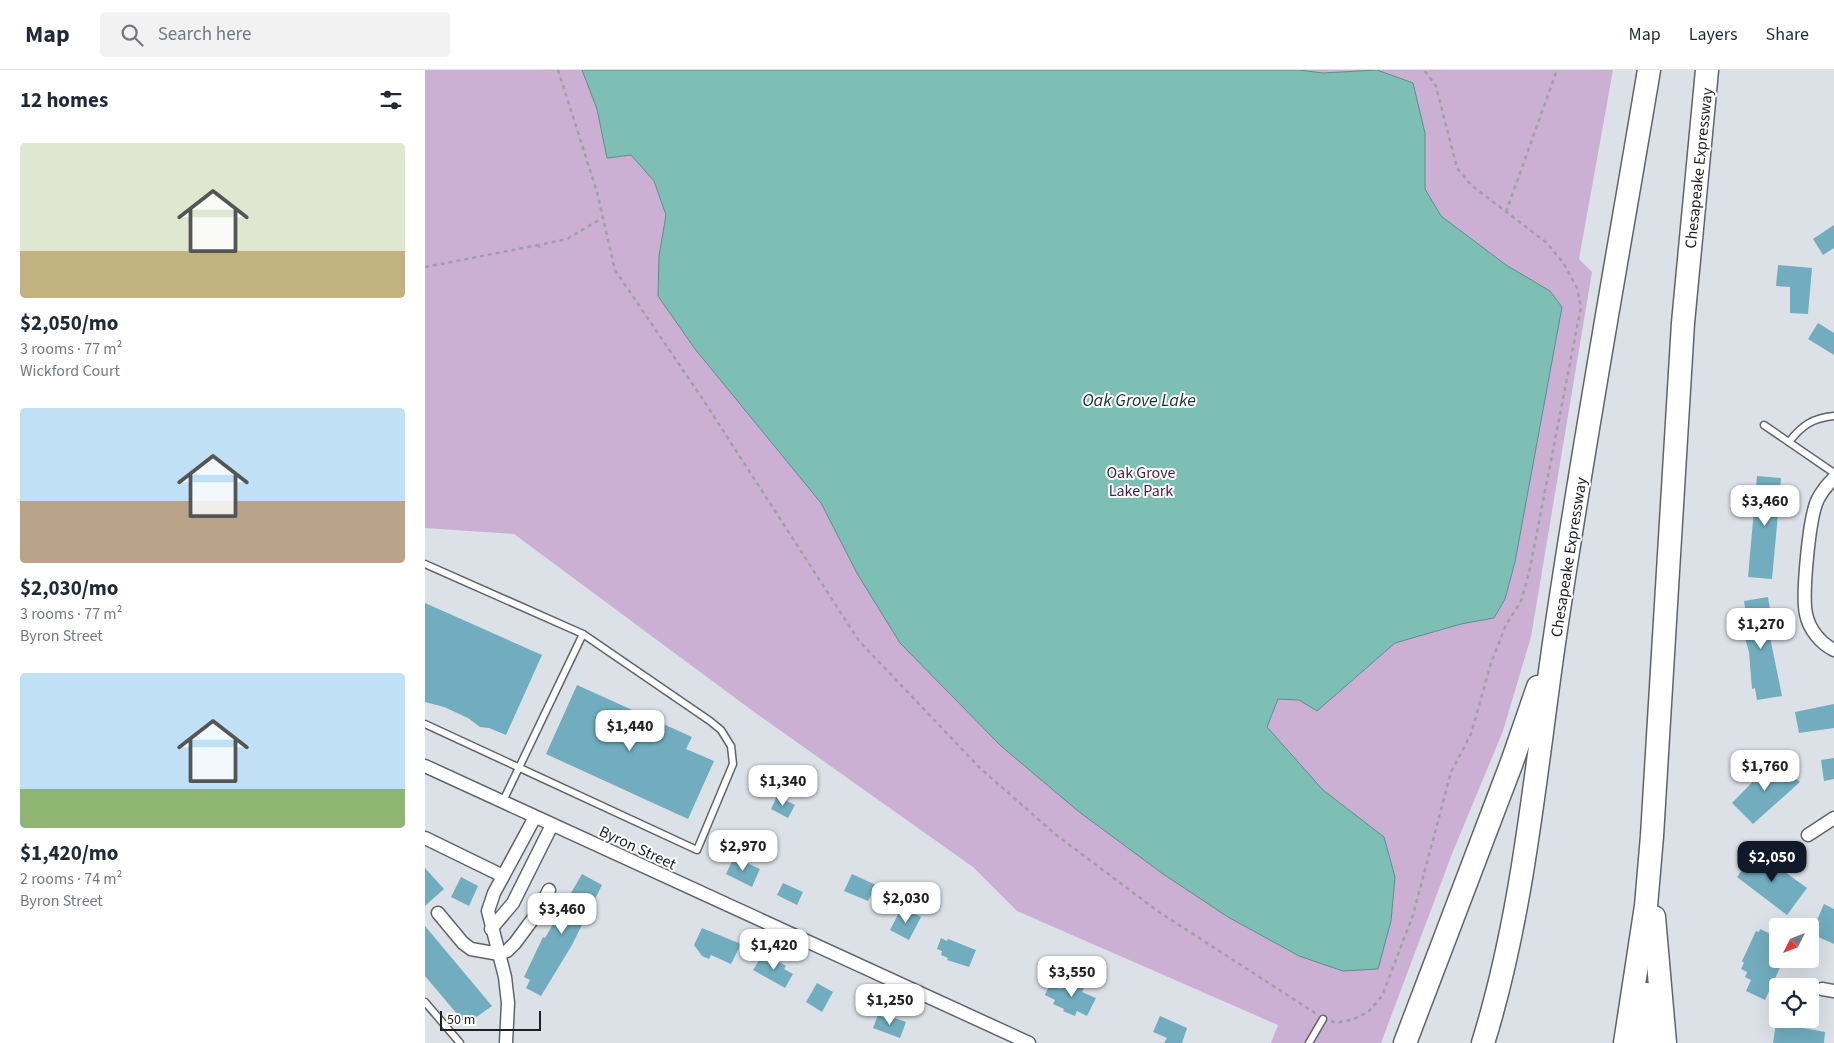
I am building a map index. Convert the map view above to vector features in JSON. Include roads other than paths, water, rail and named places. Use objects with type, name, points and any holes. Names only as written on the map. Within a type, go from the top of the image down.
[{"type":"highway","name":"Chesapeake Expressway","points":[[1483,1043],[1500,982],[1517,895],[1554,642],[1649,70]]},
{"type":"highway","name":"Chesapeake Expressway","points":[[1625,1043],[1646,906],[1652,836],[1683,323],[1707,70]]},
{"type":"highway","points":[[1405,1043],[1512,762],[1554,642]]},
{"type":"highway","points":[[1652,836],[1655,927],[1665,1043]]},
{"type":"highway","points":[[1645,1043],[1646,906]]},
{"type":"street","points":[[1834,477],[1817,500],[1810,523],[1805,602],[1811,627],[1819,638],[1834,650]]},
{"type":"street","name":"Byron Street","points":[[425,766],[1029,1043]]},
{"type":"street","points":[[506,1043],[508,1003],[499,954],[491,929],[489,911],[503,876],[535,816]]},
{"type":"street","points":[[1808,835],[1834,818]]},
{"type":"street","points":[[491,929],[513,903],[552,825]]},
{"type":"street","points":[[425,838],[503,876]]},
{"type":"street","points":[[438,913],[463,943],[471,949],[499,954],[507,951],[515,943],[538,912],[549,890]]},
{"type":"lane","points":[[1789,442],[1797,432],[1813,419],[1834,416]]},
{"type":"lane","points":[[1765,425],[1834,477]]},
{"type":"lane","points":[[425,564],[583,634],[721,730],[731,746],[733,764],[697,850],[425,724]]},
{"type":"lane","points":[[503,801],[583,634]]},
{"type":"lane","points":[[425,1002],[460,1043]]},
{"type":"lane","points":[[1309,1043],[1323,1019]]},
{"type":"water","name":"Oak Grove Lake","points":[[582,70],[1299,70],[1323,73],[1377,70],[1413,83],[1425,133],[1425,189],[1441,216],[1506,265],[1550,291],[1562,307],[1515,562],[1505,599],[1494,618],[1461,624],[1395,643],[1317,711],[1299,700],[1278,699],[1267,727],[1323,790],[1384,837],[1395,877],[1391,921],[1378,969],[1343,971],[1299,956],[1228,917],[1163,874],[1078,811],[1001,746],[900,643],[858,575],[821,503],[695,349],[658,296],[659,256],[666,215],[654,181],[631,155],[607,158],[597,109]]},
{"type":"park label","name":"Oak Grove Lake Park","points":[[1141,481]]}]
